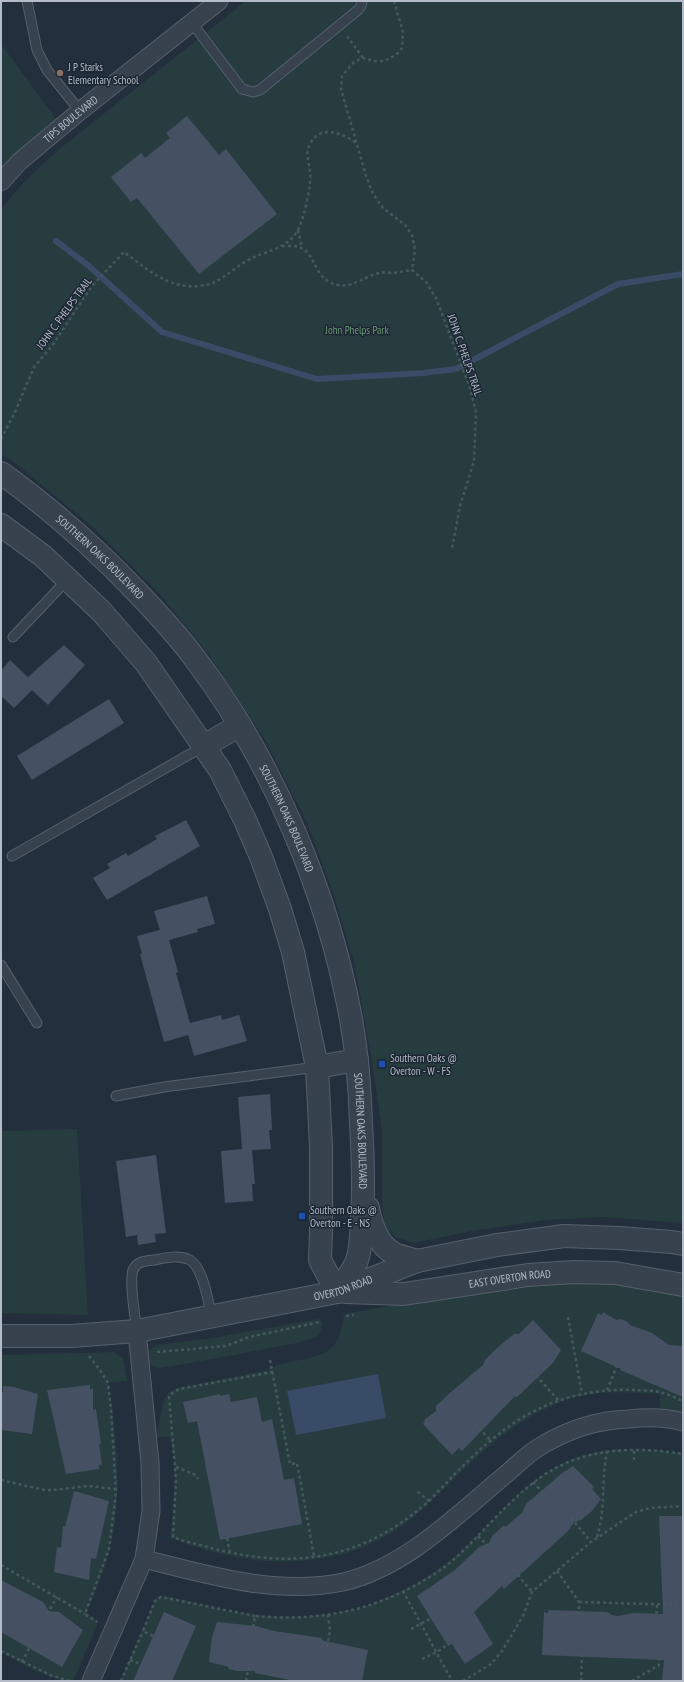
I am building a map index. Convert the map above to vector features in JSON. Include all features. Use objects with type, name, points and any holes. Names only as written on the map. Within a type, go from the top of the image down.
[{"type":"street","name":"TIPS BOULEVARD","points":[[1,182],[19,162],[80,111],[219,1]]},
{"type":"street","name":"SOUTHERN OAKS BOULEVARD","points":[[1,473],[24,489],[95,550],[161,617],[196,658],[255,750],[280,799],[307,864],[329,928],[342,973],[357,1060],[364,1180],[361,1231],[357,1260],[337,1292]]},
{"type":"street","points":[[1,525],[42,556],[68,579],[102,612],[146,663],[220,770],[245,820],[261,857],[280,909],[293,952],[317,1067],[321,1147],[320,1260],[337,1292]]},
{"type":"street","points":[[204,746],[240,725]]},
{"type":"street","points":[[317,1067],[357,1060]]},
{"type":"street","points":[[364,1180],[370,1220],[378,1240],[392,1253],[417,1261]]},
{"type":"street","name":"OVERTON ROAD","points":[[1,1336],[71,1336],[137,1331],[337,1292],[417,1261],[497,1245],[564,1236],[619,1238],[683,1244]]},
{"type":"street","name":"EAST OVERTON ROAD","points":[[337,1292],[404,1294],[528,1275],[574,1272],[615,1273],[683,1286]]},
{"type":"street","points":[[91,1681],[144,1559],[151,1511],[150,1463],[137,1331]]},
{"type":"street","points":[[144,1559],[203,1573],[260,1584],[321,1585],[344,1581],[363,1575],[413,1550],[540,1446],[572,1430],[611,1420],[647,1417],[683,1422]]},
{"type":"lane","points":[[27,1],[37,50],[47,70],[80,111]]},
{"type":"lane","points":[[192,23],[242,89],[254,92],[260,90],[358,10],[362,1]]},
{"type":"lane","points":[[13,637],[68,579]]},
{"type":"lane","points":[[12,856],[204,746]]},
{"type":"lane","points":[[1,965],[37,1023]]},
{"type":"lane","points":[[116,1096],[187,1084],[317,1067]]},
{"type":"lane","points":[[137,1331],[132,1290],[133,1271],[136,1265],[142,1261],[179,1257],[193,1262],[201,1275],[212,1317]]},
{"type":"path","points":[[356,143],[348,137],[336,132],[325,132],[315,137],[309,145],[309,190],[298,230],[303,248],[308,253],[317,269],[328,282],[340,286],[356,284],[366,277],[380,272],[412,270],[415,250],[412,235],[405,225],[383,208],[373,194],[366,176],[341,89],[342,76],[354,62],[363,58],[375,61],[384,61],[396,55],[402,48],[403,32],[394,1]]},
{"type":"path","points":[[339,26],[363,58]]},
{"type":"path","name":"JOHN C. PHELPS TRAIL","points":[[1,439],[15,412],[34,367],[56,341],[91,287],[124,252],[158,277],[174,284],[191,287],[209,284],[232,272],[251,259],[280,246],[291,239],[298,230]]},
{"type":"path","name":"JOHN C. PHELPS TRAIL","points":[[280,246],[294,246],[303,248]]},
{"type":"path","name":"JOHN C. PHELPS TRAIL","points":[[412,270],[426,282],[436,298],[470,388],[476,412],[474,461],[460,506],[452,548]]},
{"type":"path","points":[[568,1317],[577,1358],[582,1394]]},
{"type":"path","points":[[157,1352],[226,1346],[249,1337],[320,1322]]},
{"type":"path","points":[[85,1614],[109,1549],[115,1489],[111,1410],[108,1383],[87,1354]]},
{"type":"path","points":[[270,1360],[290,1464],[297,1463],[314,1556]]},
{"type":"path","points":[[607,1390],[619,1361]]},
{"type":"path","points":[[532,1371],[559,1401]]},
{"type":"path","points":[[273,1372],[179,1389],[170,1394],[169,1397],[176,1468],[173,1537],[230,1553],[276,1559],[294,1559],[341,1552],[375,1539],[408,1518],[428,1501],[417,1491]]},
{"type":"path","points":[[475,1424],[491,1441]]},
{"type":"path","points":[[634,1450],[634,1460]]},
{"type":"path","points":[[121,1681],[155,1601],[161,1597],[255,1616],[288,1618],[328,1615],[366,1607],[403,1591],[437,1572],[457,1557],[514,1499],[549,1471],[569,1462],[606,1451],[634,1450],[683,1454]]},
{"type":"path","points":[[597,1538],[603,1512],[606,1451]]},
{"type":"path","points":[[176,1468],[194,1473],[198,1479]]},
{"type":"path","points":[[1,1480],[44,1490],[89,1486],[115,1489]]},
{"type":"path","points":[[534,1482],[547,1497]]},
{"type":"path","points":[[463,1681],[491,1664],[502,1651],[523,1616],[532,1592],[590,1542],[643,1509],[683,1506]]},
{"type":"path","points":[[571,1518],[590,1542]]},
{"type":"path","points":[[478,1536],[490,1548]]},
{"type":"path","points":[[227,1538],[230,1553]]},
{"type":"path","points":[[1,1565],[98,1621],[95,1628]]},
{"type":"path","points":[[514,1570],[532,1592]]},
{"type":"path","points":[[557,1570],[579,1602],[580,1619]]},
{"type":"path","points":[[403,1591],[452,1681]]},
{"type":"path","points":[[48,1614],[57,1597]]},
{"type":"path","points":[[579,1602],[683,1605]]},
{"type":"path","points":[[656,1605],[656,1620]]},
{"type":"path","points":[[327,1647],[330,1631],[328,1615]]},
{"type":"path","points":[[252,1633],[255,1616]]},
{"type":"path","points":[[411,1629],[430,1619]]},
{"type":"path","points":[[143,1631],[154,1636]]},
{"type":"path","points":[[22,1662],[32,1643]]},
{"type":"path","points":[[422,1659],[437,1652],[447,1645]]},
{"type":"path","points":[[1,1651],[22,1662],[70,1681]]},
{"type":"path","points":[[581,1681],[582,1652]]},
{"type":"path","points":[[632,1681],[659,1665],[659,1653]]},
{"type":"path","points":[[130,1660],[141,1664]]},
{"type":"path","points":[[246,1681],[249,1665]]},
{"type":"green space","name":"John Phelps Park","points":[[246,1],[683,1],[683,1223],[603,1217],[545,1220],[472,1231],[413,1243],[395,1237],[384,1225],[382,1197],[382,1130],[371,1055],[354,962],[333,893],[307,823],[267,743],[209,655],[160,594],[95,529],[14,462],[1,454],[1,209],[26,180],[57,151]]},
{"type":"green space","points":[[1,44],[57,120],[1,170]]},
{"type":"green space","points":[[77,1129],[88,1315],[1,1313],[1,1131]]},
{"type":"green space","points":[[570,1274],[683,1290],[683,1413],[660,1410],[660,1394],[622,1392],[600,1393],[577,1397],[555,1404],[535,1414],[497,1440],[479,1455],[427,1505],[396,1530],[361,1548],[330,1557],[296,1561],[263,1561],[246,1559],[215,1552],[172,1539],[170,1537],[173,1512],[175,1474],[174,1462],[170,1437],[156,1437],[164,1399],[169,1392],[177,1388],[268,1370],[279,1365],[322,1354],[335,1345],[342,1327],[344,1314]]},
{"type":"green space","points":[[319,1319],[323,1323],[319,1335],[295,1343],[160,1368],[151,1365],[147,1357],[148,1351],[157,1345],[214,1338]]},
{"type":"green space","points":[[114,1352],[123,1358],[127,1381],[109,1383],[117,1466],[114,1528],[110,1548],[100,1581],[86,1614],[99,1621],[73,1681],[64,1680],[36,1671],[1,1652],[1,1355]]},
{"type":"green space","points":[[614,1449],[658,1450],[683,1453],[683,1681],[120,1681],[155,1600],[160,1596],[176,1598],[242,1613],[296,1617],[331,1614],[366,1606],[417,1583],[452,1559],[529,1485],[546,1473],[565,1462],[587,1454]]},
{"type":"water","points":[[378,1374],[386,1418],[296,1435],[287,1391]]},
{"type":"building","points":[[187,116],[219,155],[226,149],[277,214],[199,274],[137,198],[131,202],[111,177],[141,153],[145,158],[170,138],[166,133]]},
{"type":"building","points":[[64,645],[85,665],[48,705],[32,690],[14,708],[1,696],[1,671],[10,660],[28,677]]},
{"type":"building","points":[[109,699],[124,723],[32,780],[17,756]]},
{"type":"building","points":[[186,820],[200,846],[107,900],[93,878],[110,868],[107,864],[126,853],[128,856],[157,839],[155,836]]},
{"type":"building","points":[[207,896],[215,924],[197,929],[198,932],[169,940],[178,972],[176,973],[190,1023],[221,1015],[222,1020],[239,1015],[247,1041],[194,1056],[188,1035],[164,1042],[140,954],[142,954],[137,936],[160,930],[154,911]]},
{"type":"building","points":[[270,1094],[272,1130],[269,1130],[271,1149],[252,1150],[255,1184],[252,1184],[253,1201],[225,1203],[221,1151],[242,1149],[238,1097]]},
{"type":"building","points":[[156,1155],[166,1233],[155,1234],[156,1242],[138,1245],[137,1235],[126,1237],[116,1161]]},
{"type":"building","points":[[603,1312],[616,1320],[620,1319],[626,1321],[630,1325],[652,1333],[669,1345],[683,1346],[683,1397],[620,1370],[621,1369],[581,1351],[598,1313],[602,1315]]},
{"type":"building","points":[[533,1320],[561,1350],[553,1363],[516,1398],[515,1396],[462,1451],[459,1448],[452,1455],[423,1424],[425,1421],[424,1420],[436,1411],[436,1406],[451,1392],[483,1365],[485,1360],[497,1348],[514,1334],[519,1334]]},
{"type":"building","points":[[90,1385],[90,1389],[93,1389],[93,1410],[96,1409],[101,1444],[99,1444],[102,1465],[99,1465],[99,1469],[66,1474],[47,1390]]},
{"type":"building","points":[[3,1386],[14,1387],[38,1394],[32,1434],[1,1430],[1,1392],[3,1392]]},
{"type":"building","points":[[220,1394],[220,1396],[229,1394],[231,1402],[257,1397],[262,1422],[272,1419],[284,1480],[294,1478],[302,1524],[220,1540],[197,1421],[188,1423],[183,1402]]},
{"type":"building","points":[[573,1466],[594,1487],[592,1489],[601,1499],[592,1511],[581,1520],[574,1522],[568,1531],[504,1589],[502,1586],[474,1612],[493,1644],[465,1664],[452,1644],[448,1646],[417,1596],[455,1570],[479,1547],[489,1543],[492,1536],[504,1525],[505,1527],[522,1513],[526,1504],[561,1474]]},
{"type":"building","points":[[74,1491],[109,1501],[96,1559],[91,1558],[89,1580],[54,1572],[57,1547],[61,1548],[63,1526],[65,1527]]},
{"type":"building","points":[[659,1516],[683,1516],[683,1681],[662,1681],[664,1660],[542,1655],[544,1612],[548,1613],[548,1610],[607,1612],[618,1616],[634,1613],[663,1614]]},
{"type":"building","points":[[1,1580],[43,1602],[49,1611],[59,1612],[83,1630],[62,1667],[1,1632]]},
{"type":"building","points":[[164,1612],[196,1626],[172,1681],[133,1681]]},
{"type":"building","points":[[217,1622],[256,1626],[274,1631],[322,1638],[322,1640],[325,1641],[368,1650],[362,1681],[295,1681],[255,1673],[255,1671],[237,1671],[228,1669],[229,1667],[209,1662],[212,1637]]},
{"type":"waterway","points":[[56,241],[89,266],[162,332],[317,379],[423,373],[456,369],[618,284],[683,274]]},
{"type":"place","name":"J P Starks Elementary School","points":[[60,73]]},
{"type":"place","name":"Southern Oaks @ Overton - W - FS","points":[[382,1064]]},
{"type":"place","name":"Southern Oaks @ Overton - E - NS","points":[[302,1216]]}]
